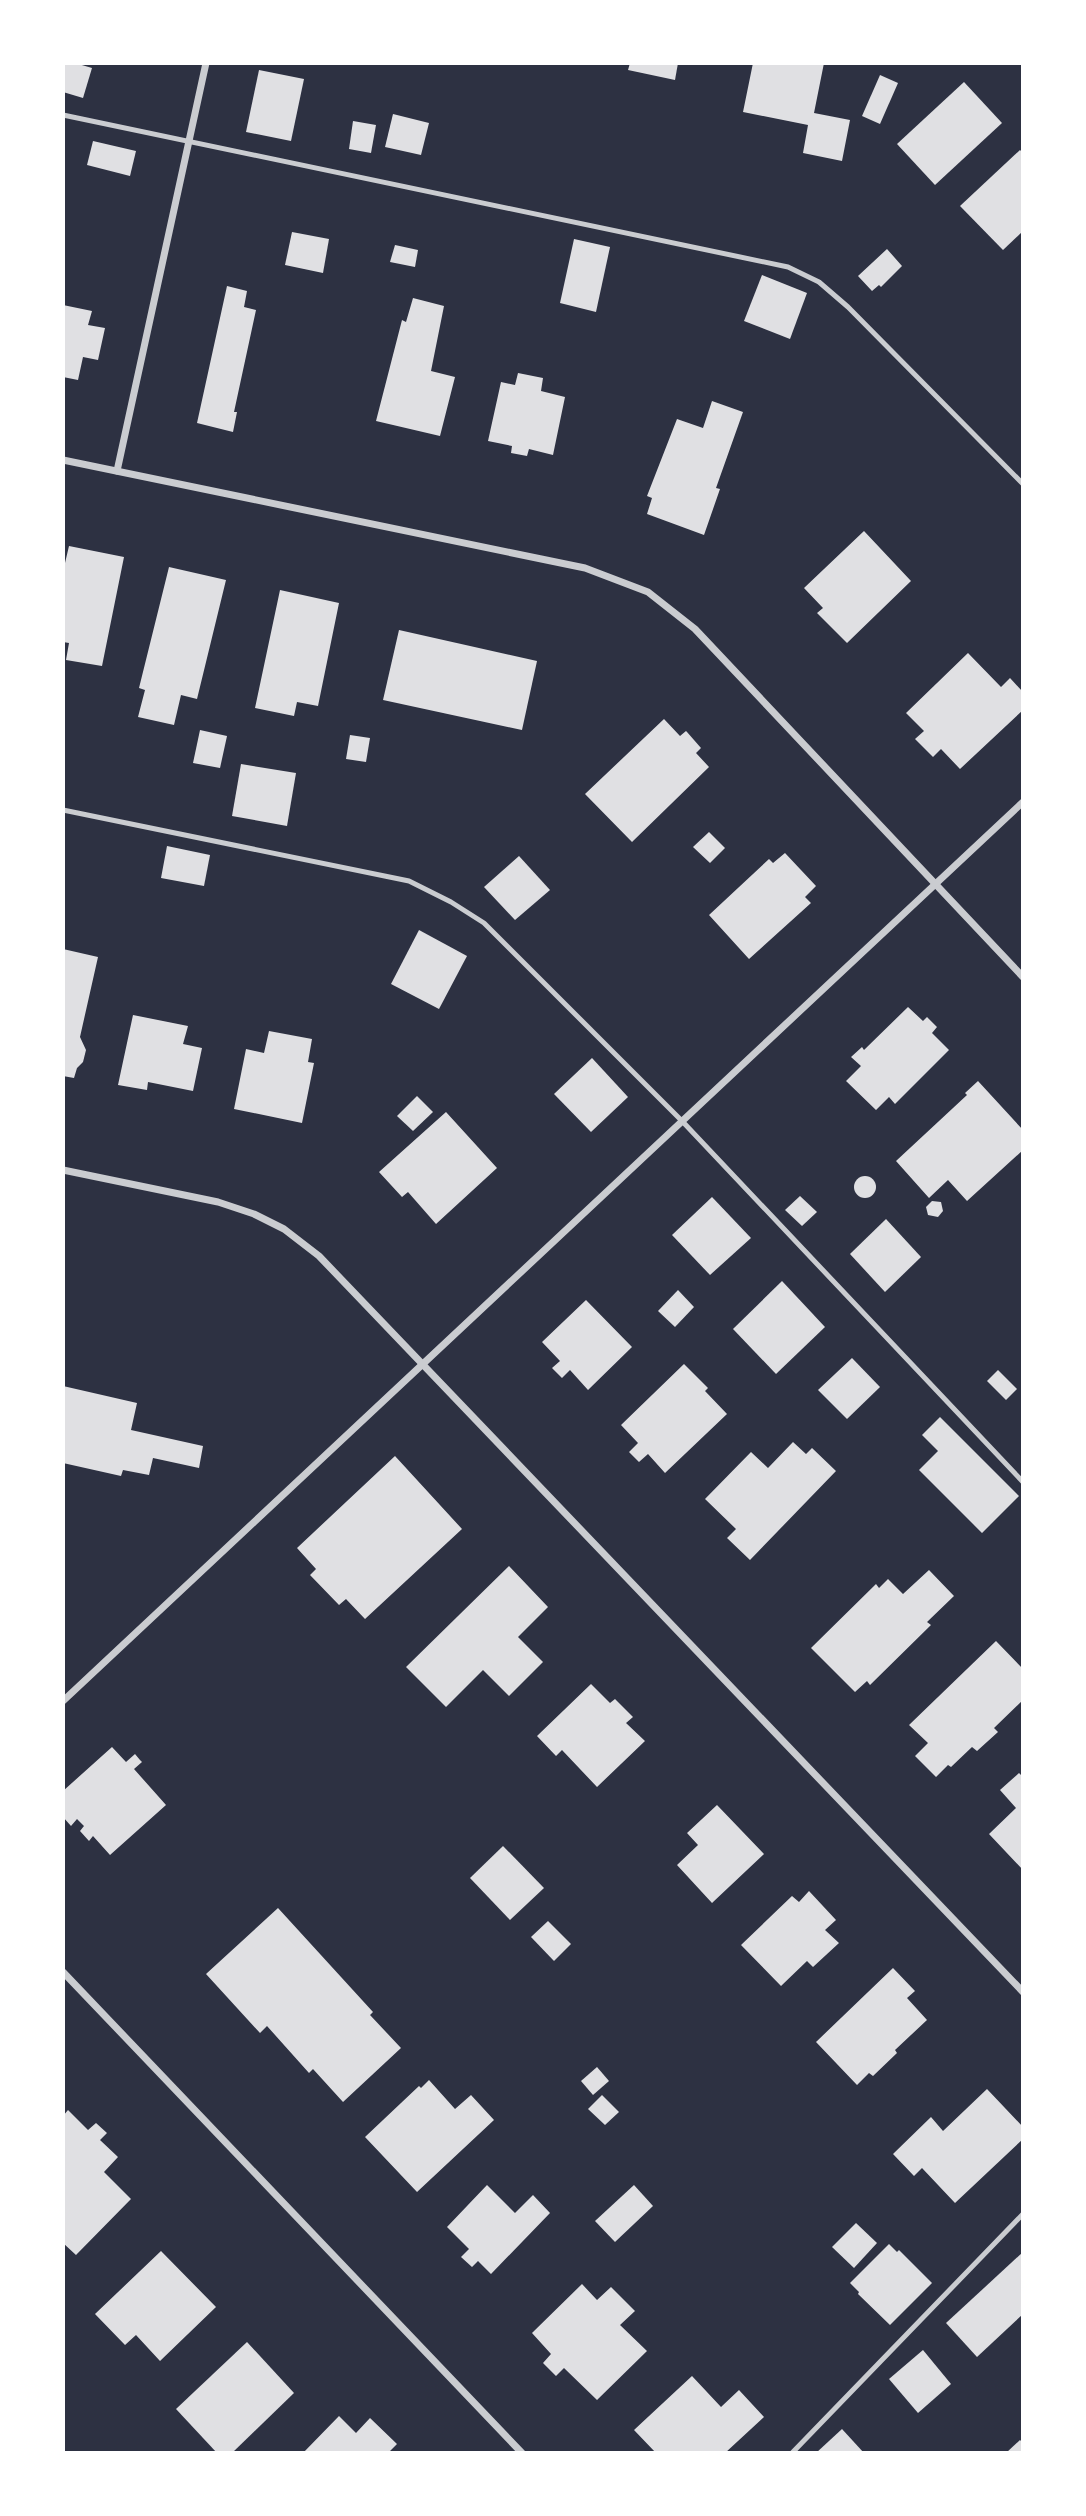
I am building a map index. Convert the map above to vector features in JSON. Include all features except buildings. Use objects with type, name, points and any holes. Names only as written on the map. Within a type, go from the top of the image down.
[{"type":"street","points":[[117,471],[206,63]]},
{"type":"street","points":[[63,460],[585,568],[648,592],[695,629],[1023,977]]},
{"type":"street","points":[[63,1701],[1023,802]]},
{"type":"street","points":[[63,1170],[218,1202],[285,1228],[319,1255],[1023,1992]]},
{"type":"street","points":[[63,1972],[522,2453]]},
{"type":"lane","points":[[63,115],[788,267],[819,282],[848,307],[1023,484]]},
{"type":"lane","points":[[63,810],[409,881],[484,923],[682,1121],[1023,1482]]},
{"type":"lane","points":[[792,2453],[1023,2214]]}]
